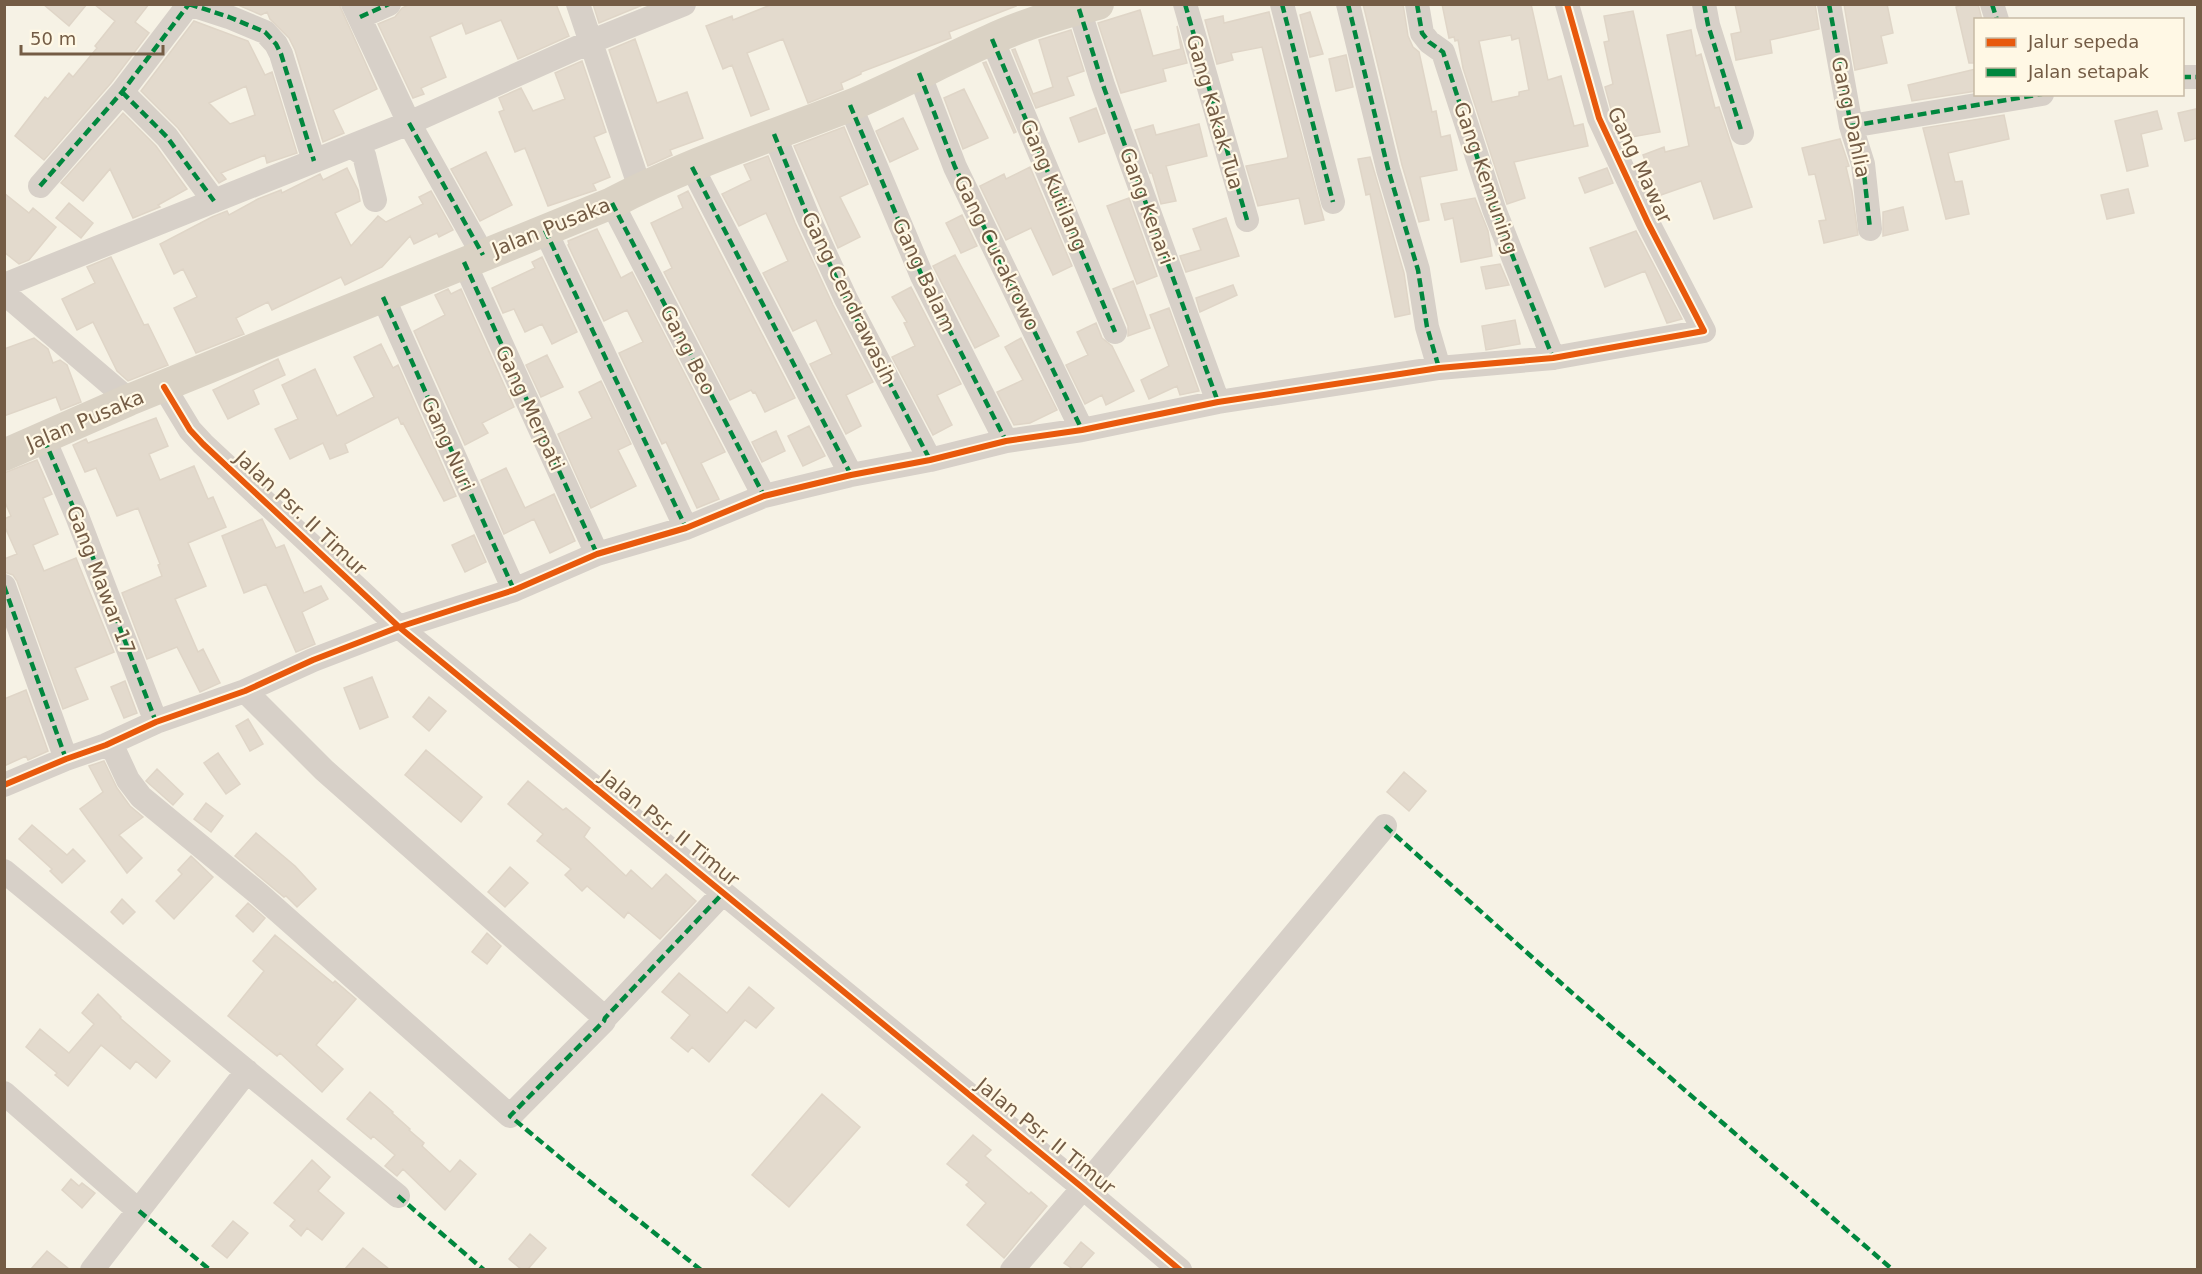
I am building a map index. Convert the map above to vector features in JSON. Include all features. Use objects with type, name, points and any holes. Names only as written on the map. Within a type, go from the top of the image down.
[{"type":"main road","name":"Jalan Pusaka","points":[[4,455],[129,400],[612,203],[640,188],[850,105],[992,39],[1089,7]]},
{"type":"street","points":[[40,186],[122,92],[189,4],[258,29],[272,39],[281,54],[314,161]]},
{"type":"street","points":[[357,11],[389,4]]},
{"type":"street","points":[[578,4],[640,188]]},
{"type":"street","points":[[4,285],[409,123],[590,42],[684,4]]},
{"type":"street","name":"Gang Kakak Tua","points":[[1185,4],[1246,220]]},
{"type":"street","points":[[1282,4],[1333,202]]},
{"type":"street","points":[[1348,4],[1388,169],[1418,270],[1427,327],[1439,368]]},
{"type":"street","name":"Gang Kemuning","points":[[1417,4],[1422,33],[1429,42],[1443,52],[1494,209],[1553,357]]},
{"type":"street","name":"Gang Mawar","points":[[1553,357],[1704,332],[1648,223],[1599,118],[1567,4]]},
{"type":"street","points":[[1704,4],[1708,26],[1742,133]]},
{"type":"street","name":"Gang Dahlia","points":[[1829,4],[1851,126],[1863,164],[1870,229]]},
{"type":"street","name":"Gang Kenari","points":[[1089,7],[1103,85],[1218,402]]},
{"type":"street","name":"Gang Merpati","points":[[357,11],[473,258],[597,554]]},
{"type":"street","name":"Gang Kutilang","points":[[992,39],[1115,332]]},
{"type":"street","name":"Gang Cucakrowo","points":[[919,73],[955,167],[1082,430]]},
{"type":"street","points":[[122,92],[167,137],[214,201]]},
{"type":"street","points":[[1851,126],[2017,96]]},
{"type":"street","name":"Gang Balam","points":[[850,105],[922,276],[1006,441]]},
{"type":"street","name":"Gang Cendrawasih","points":[[774,134],[808,217],[846,299],[930,460]]},
{"type":"street","points":[[351,146],[364,155],[375,200]]},
{"type":"street","points":[[692,167],[851,475]]},
{"type":"street","name":"Gang Beo","points":[[612,203],[764,496]]},
{"type":"street","points":[[545,230],[686,528]]},
{"type":"street","points":[[4,293],[129,400]]},
{"type":"street","name":"Gang Nuri","points":[[383,297],[514,590]]},
{"type":"street","points":[[4,785],[106,745],[156,722],[245,691],[313,660],[399,627],[514,590],[597,554],[686,528],[764,496],[1006,441],[1082,430],[1218,402],[1439,368],[1553,357]]},
{"type":"street","name":"Jalan Psr. II Timur","points":[[164,387],[181,417],[203,444],[399,627],[1083,1188],[1155,1261],[1180,1269]]},
{"type":"street","name":"Gang Mawar 17","points":[[44,439],[77,516],[156,722]]},
{"type":"street","points":[[4,586],[66,759]]},
{"type":"street","points":[[245,691],[324,770],[605,1018]]},
{"type":"street","points":[[106,745],[115,752],[128,780],[141,798],[260,895],[375,995],[507,1116],[513,1116],[723,893]]},
{"type":"street","points":[[1012,1269],[1083,1188],[1385,826]]},
{"type":"street","points":[[4,871],[398,1196]]},
{"type":"street","points":[[92,1269],[247,1071]]},
{"type":"street","points":[[4,1093],[139,1211]]},
{"type":"building","points":[[43,4],[87,4],[69,26]]},
{"type":"building","points":[[94,4],[149,4],[135,22],[149,33],[111,83],[44,160],[15,136],[45,97],[48,99],[69,73],[73,77],[97,48],[95,46],[115,21]]},
{"type":"building","points":[[236,4],[339,4],[377,89],[333,110],[344,133],[323,142],[295,50],[289,38],[270,19],[267,12],[261,15]]},
{"type":"building","points":[[410,4],[556,4],[569,36],[518,59],[501,20],[466,34],[462,23],[430,37],[446,77],[421,88],[424,94],[413,98],[378,24],[395,17],[402,8]]},
{"type":"building","points":[[593,4],[645,4],[599,23]]},
{"type":"building","points":[[773,4],[1015,4],[1016,6],[949,32],[951,38],[861,72],[841,83],[843,89],[808,103],[783,39],[747,53],[769,109],[751,116],[732,65],[723,69],[706,26],[732,16],[733,20]]},
{"type":"building","points":[[1363,4],[1403,4],[1408,36],[1413,47],[1419,52],[1432,112],[1436,111],[1441,137],[1450,135],[1457,170],[1420,177],[1429,220],[1419,222],[1402,165]]},
{"type":"building","points":[[1442,4],[1531,4],[1548,80],[1561,76],[1574,126],[1583,124],[1588,146],[1514,162],[1525,198],[1507,204],[1463,68],[1458,40],[1455,41],[1454,37],[1449,38]],"holes":[[[1511,35],[1512,40],[1519,38],[1529,90],[1519,92],[1519,96],[1492,102],[1479,41]]]},
{"type":"building","points":[[1735,4],[1815,4],[1819,29],[1770,40],[1772,53],[1736,60],[1731,34],[1741,32]]},
{"type":"building","points":[[1844,4],[1887,4],[1893,33],[1881,36],[1887,63],[1855,70]]},
{"type":"building","points":[[1978,4],[1982,18],[1974,18],[1974,63],[1969,63],[1956,7]]},
{"type":"building","points":[[1140,10],[1153,56],[1181,49],[1177,26],[1187,63],[1163,69],[1166,81],[1121,93],[1098,23]]},
{"type":"building","points":[[1633,11],[1660,132],[1632,137],[1621,112],[1612,113],[1605,87],[1613,84],[1604,42],[1609,41],[1604,16]]},
{"type":"building","points":[[1269,12],[1324,220],[1305,224],[1299,198],[1258,206],[1246,166],[1288,156],[1262,47],[1231,53],[1233,60],[1217,64],[1205,20],[1223,16],[1224,23]]},
{"type":"building","points":[[1310,12],[1323,54],[1310,57],[1300,15]]},
{"type":"building","points":[[194,21],[248,41],[265,75],[272,72],[297,153],[267,163],[265,155],[221,173],[226,179],[219,183],[178,128],[141,91]],"holes":[[[246,86],[255,115],[230,124],[209,103]]]},
{"type":"building","points":[[1071,30],[1084,71],[1067,77],[1074,95],[1036,108],[1012,50],[1015,49],[1033,94],[1053,87],[1039,40]]},
{"type":"building","points":[[1691,30],[1696,56],[1701,54],[1715,108],[1719,107],[1752,207],[1714,219],[1701,181],[1658,196],[1643,155],[1664,147],[1665,152],[1689,146],[1667,35]]},
{"type":"building","points":[[635,39],[657,103],[687,92],[703,138],[670,150],[672,155],[648,166],[609,50]]},
{"type":"building","points":[[1346,55],[1353,87],[1336,91],[1329,59]]},
{"type":"building","points":[[582,61],[606,132],[594,137],[610,177],[593,184],[596,190],[548,206],[525,148],[515,152],[499,112],[504,110],[499,98],[521,88],[533,111],[565,99],[555,73]]},
{"type":"building","points":[[986,62],[1016,132],[1014,133],[983,63]]},
{"type":"building","points":[[1974,69],[1974,91],[1912,101],[1908,85]]},
{"type":"building","points":[[964,89],[988,138],[963,149],[944,98]]},
{"type":"building","points":[[1096,108],[1105,133],[1079,142],[1070,118]]},
{"type":"building","points":[[2196,109],[2198,138],[2185,141],[2178,113]]},
{"type":"building","points":[[2157,111],[2162,129],[2141,134],[2148,166],[2127,171],[2115,121]]},
{"type":"building","points":[[123,113],[156,146],[187,189],[158,205],[160,207],[133,218],[110,169],[83,201],[61,183]]},
{"type":"building","points":[[2004,115],[2009,139],[1948,153],[1955,182],[1962,181],[1969,214],[1946,219],[1923,128]]},
{"type":"building","points":[[903,118],[918,149],[890,162],[876,131]]},
{"type":"building","points":[[1199,124],[1207,156],[1166,166],[1176,201],[1161,204],[1135,130],[1153,125],[1156,135]]},
{"type":"building","points":[[844,127],[868,184],[840,197],[860,237],[838,248],[794,146]]},
{"type":"building","points":[[1840,139],[1849,166],[1846,167],[1858,235],[1824,243],[1819,221],[1826,220],[1815,174],[1809,175],[1802,148]]},
{"type":"building","points":[[486,152],[512,205],[480,221],[451,169]]},
{"type":"building","points":[[768,156],[795,223],[833,305],[873,382],[846,395],[861,426],[846,434],[810,364],[832,354],[816,320],[793,331],[763,273],[788,261],[766,213],[739,226],[722,194],[751,180],[744,165]]},
{"type":"building","points":[[1370,157],[1404,273],[1410,314],[1395,317],[1370,194],[1366,195],[1358,159]]},
{"type":"building","points":[[1030,167],[1072,266],[1053,275],[1031,228],[1006,240],[980,186],[1004,174],[1006,179]]},
{"type":"building","points":[[347,168],[358,190],[360,201],[335,213],[351,246],[378,216],[386,222],[423,204],[419,197],[431,191],[453,230],[439,237],[437,233],[414,244],[410,236],[382,267],[345,285],[341,277],[272,310],[268,302],[236,318],[244,334],[196,353],[174,308],[197,297],[183,269],[174,274],[160,244],[212,217],[227,211],[229,215],[258,199],[281,190],[282,193],[320,174],[323,180]]},
{"type":"building","points":[[1607,168],[1613,183],[1585,193],[1579,178]]},
{"type":"building","points":[[2128,189],[2134,213],[2107,219],[2101,195]]},
{"type":"building","points":[[688,191],[795,398],[765,412],[755,392],[751,390],[730,400],[664,272],[672,268],[651,223],[683,208],[678,196]]},
{"type":"building","points":[[4,193],[29,213],[33,208],[56,227],[29,260],[19,264],[4,252]]},
{"type":"building","points":[[1129,198],[1157,276],[1137,284],[1107,206]]},
{"type":"building","points":[[1475,198],[1488,231],[1492,256],[1461,262],[1453,218],[1445,220],[1441,204]]},
{"type":"building","points":[[69,203],[93,223],[81,238],[56,218]]},
{"type":"building","points":[[1903,207],[1908,230],[1883,236],[1883,212]]},
{"type":"building","points":[[962,215],[977,246],[961,253],[946,223]]},
{"type":"building","points":[[1226,218],[1239,256],[1186,272],[1180,256],[1201,250],[1193,229]]},
{"type":"building","points":[[597,229],[621,278],[632,272],[725,452],[701,463],[719,499],[697,508],[666,442],[662,444],[619,353],[643,342],[627,310],[604,321],[568,245],[568,241]]},
{"type":"building","points":[[1636,231],[1682,319],[1667,323],[1645,271],[1605,287],[1590,248]]},
{"type":"building","points":[[955,255],[999,336],[975,348],[933,266]]},
{"type":"building","points":[[111,257],[144,325],[148,324],[168,365],[128,381],[117,371],[93,322],[77,330],[62,299],[95,283],[87,267]]},
{"type":"building","points":[[542,257],[577,332],[552,344],[542,324],[525,332],[514,309],[503,313],[492,288],[535,268],[532,262]]},
{"type":"building","points":[[1500,264],[1509,285],[1486,289],[1481,267]]},
{"type":"building","points":[[1133,281],[1150,328],[1128,336],[1128,326],[1113,289]]},
{"type":"building","points":[[1233,285],[1237,295],[1200,312],[1196,298]]},
{"type":"building","points":[[911,287],[961,384],[937,395],[952,425],[933,435],[892,357],[915,346],[904,323],[907,322],[892,297]]},
{"type":"building","points":[[448,289],[451,294],[461,289],[514,407],[482,423],[488,433],[465,445],[414,331],[445,315],[435,295]]},
{"type":"building","points":[[1169,308],[1199,391],[1180,395],[1177,386],[1149,399],[1141,380],[1169,366],[1150,315]]},
{"type":"building","points":[[1515,320],[1520,344],[1486,350],[1482,326]]},
{"type":"building","points":[[1096,323],[1102,338],[1112,346],[1134,391],[1106,405],[1102,395],[1085,404],[1066,365],[1088,355],[1077,332]]},
{"type":"building","points":[[34,338],[48,349],[53,363],[60,360],[67,365],[81,402],[61,410],[56,397],[4,416],[4,349]]},
{"type":"building","points":[[1021,338],[1057,410],[1030,423],[1014,425],[997,392],[1023,380],[1005,347]]},
{"type":"building","points":[[381,344],[393,368],[398,365],[456,496],[444,501],[398,417],[345,444],[348,452],[330,459],[323,443],[290,459],[275,429],[298,419],[282,385],[315,369],[337,416],[374,397],[354,357]]},
{"type":"building","points":[[547,355],[563,387],[541,397],[526,365]]},
{"type":"building","points":[[278,359],[285,375],[253,390],[259,404],[228,419],[213,390]]},
{"type":"building","points":[[601,381],[631,444],[618,450],[636,486],[591,508],[558,434],[592,418],[579,392]]},
{"type":"building","points":[[156,418],[168,446],[149,454],[160,480],[194,466],[208,499],[213,497],[226,527],[188,543],[206,586],[175,599],[198,652],[203,649],[220,683],[200,692],[177,647],[147,659],[122,593],[162,576],[158,565],[160,564],[138,508],[117,516],[96,468],[85,472],[73,445],[86,439],[88,443]]},
{"type":"building","points":[[809,426],[825,456],[803,466],[788,436]]},
{"type":"building","points":[[776,431],[785,451],[762,462],[752,442]]},
{"type":"building","points":[[37,460],[52,494],[43,498],[58,534],[33,545],[44,571],[76,558],[114,652],[75,668],[88,699],[63,709],[17,581],[13,575],[4,572],[4,559],[17,554],[4,525],[4,519],[11,516],[4,500],[4,473]]},
{"type":"building","points":[[506,468],[525,508],[554,494],[575,541],[550,553],[534,519],[504,534],[481,480]]},
{"type":"building","points":[[262,519],[276,548],[284,545],[304,593],[321,586],[328,599],[302,612],[315,644],[296,652],[266,584],[244,593],[222,536]]},
{"type":"building","points":[[474,535],[486,562],[465,572],[452,545]]},
{"type":"building","points":[[372,677],[388,717],[360,729],[344,688]]},
{"type":"building","points":[[125,681],[137,713],[124,718],[111,687]]},
{"type":"building","points":[[26,690],[48,751],[28,760],[26,756],[4,766],[4,699]]},
{"type":"building","points":[[429,697],[446,711],[429,731],[413,717]]},
{"type":"building","points":[[248,719],[263,744],[250,751],[236,726]]},
{"type":"building","points":[[426,750],[482,797],[461,822],[405,775]]},
{"type":"building","points":[[218,753],[240,784],[226,794],[204,763]]},
{"type":"building","points":[[104,761],[117,788],[130,806],[143,817],[119,835],[142,858],[127,873],[80,809],[103,792],[89,766]]},
{"type":"building","points":[[157,769],[183,794],[173,805],[146,781]]},
{"type":"building","points":[[1404,772],[1426,791],[1409,811],[1387,792]]},
{"type":"building","points":[[528,781],[563,810],[566,808],[590,828],[584,837],[626,876],[631,870],[652,889],[666,874],[696,901],[660,939],[628,912],[624,918],[587,886],[582,891],[565,875],[571,869],[537,841],[543,834],[508,804]]},
{"type":"building","points":[[206,803],[223,816],[211,832],[194,819]]},
{"type":"building","points":[[32,825],[67,855],[73,849],[85,861],[62,883],[50,871],[52,869],[19,839]]},
{"type":"building","points":[[256,833],[295,866],[316,889],[297,907],[235,856]]},
{"type":"building","points":[[191,856],[213,877],[174,919],[156,901],[182,874],[178,870]]},
{"type":"building","points":[[510,867],[528,883],[505,907],[488,892]]},
{"type":"building","points":[[122,899],[135,912],[123,924],[111,912]]},
{"type":"building","points":[[248,903],[265,918],[253,932],[236,916]]},
{"type":"building","points":[[487,933],[501,946],[487,964],[472,952]]},
{"type":"building","points":[[275,935],[356,999],[316,1045],[343,1069],[322,1092],[280,1053],[277,1056],[228,1016],[264,971],[253,961]]},
{"type":"building","points":[[679,973],[727,1013],[749,987],[774,1008],[756,1028],[745,1020],[709,1062],[692,1047],[688,1052],[671,1038],[690,1015],[662,992]]},
{"type":"building","points":[[98,994],[120,1018],[170,1061],[156,1078],[136,1061],[130,1069],[101,1045],[68,1086],[55,1075],[57,1073],[26,1047],[40,1029],[69,1053],[94,1024],[82,1013]]},
{"type":"building","points":[[370,1092],[424,1143],[422,1146],[450,1172],[460,1160],[476,1174],[445,1210],[403,1169],[397,1176],[385,1166],[395,1155],[373,1136],[371,1139],[347,1119]]},
{"type":"building","points":[[822,1094],[860,1127],[789,1207],[752,1175]]},
{"type":"building","points":[[973,1135],[991,1150],[985,1156],[1029,1194],[1031,1192],[1047,1206],[1004,1258],[967,1225],[986,1203],[966,1185],[969,1182],[947,1164]]},
{"type":"building","points":[[312,1160],[330,1177],[318,1191],[344,1213],[322,1240],[307,1228],[301,1236],[290,1226],[295,1220],[274,1203]]},
{"type":"building","points":[[71,1179],[79,1186],[82,1183],[95,1193],[82,1208],[62,1190]]},
{"type":"building","points":[[233,1221],[248,1233],[227,1258],[212,1246]]},
{"type":"building","points":[[530,1234],[546,1248],[528,1269],[521,1269],[509,1259]]},
{"type":"building","points":[[1081,1242],[1094,1253],[1080,1269],[1073,1269],[1064,1263]]},
{"type":"building","points":[[363,1248],[389,1269],[345,1269]]},
{"type":"building","points":[[47,1251],[69,1269],[31,1269]]},
{"type":"marked path","points":[[189,4],[265,32],[276,44],[314,161]]},
{"type":"marked path","points":[[40,186],[122,92],[189,4]]},
{"type":"marked path","points":[[360,17],[389,4]]},
{"type":"marked path","points":[[1185,4],[1247,220]]},
{"type":"marked path","points":[[1282,4],[1333,202]]},
{"type":"marked path","points":[[1348,4],[1388,169],[1418,270],[1427,327],[1439,368]]},
{"type":"marked path","points":[[1417,4],[1422,33],[1429,42],[1443,52],[1494,209],[1553,358]]},
{"type":"marked path","points":[[1704,4],[1708,25],[1742,133]]},
{"type":"marked path","points":[[1829,4],[1851,126],[1863,164],[1870,229]]},
{"type":"marked path","points":[[1992,4],[1996,18]]},
{"type":"marked path","points":[[1079,9],[1103,85],[1218,402]]},
{"type":"marked path","points":[[992,39],[1115,332]]},
{"type":"marked path","points":[[919,73],[955,167],[1082,430],[1087,429]]},
{"type":"marked path","points":[[2184,77],[2198,77]]},
{"type":"marked path","points":[[122,92],[167,137],[214,201]]},
{"type":"marked path","points":[[1851,126],[2030,96]]},
{"type":"marked path","points":[[850,105],[922,276],[1006,441]]},
{"type":"marked path","points":[[409,123],[483,255]]},
{"type":"marked path","points":[[774,134],[808,217],[846,299],[930,460]]},
{"type":"marked path","points":[[692,167],[851,475]]},
{"type":"marked path","points":[[612,203],[764,496]]},
{"type":"marked path","points":[[545,230],[686,528]]},
{"type":"marked path","points":[[464,262],[597,554]]},
{"type":"marked path","points":[[383,297],[514,590]]},
{"type":"marked path","points":[[44,439],[77,516],[156,722]]},
{"type":"marked path","points":[[4,586],[66,759]]},
{"type":"marked path","points":[[1385,826],[1570,991],[1893,1270]]},
{"type":"marked path","points":[[701,1270],[510,1116],[604,1021],[723,893]]},
{"type":"marked path","points":[[398,1196],[484,1270]]},
{"type":"marked path","points":[[139,1211],[210,1270]]},
{"type":"cycle path","points":[[4,785],[106,745],[156,722],[245,691],[313,660],[399,627],[514,590],[597,554],[686,528],[764,496],[1006,441],[1082,430],[1218,402],[1439,368],[1553,358],[1704,331],[1648,223],[1599,118],[1567,4]]},
{"type":"cycle path","points":[[164,387],[190,430],[203,444],[399,627],[1180,1270]]}]
